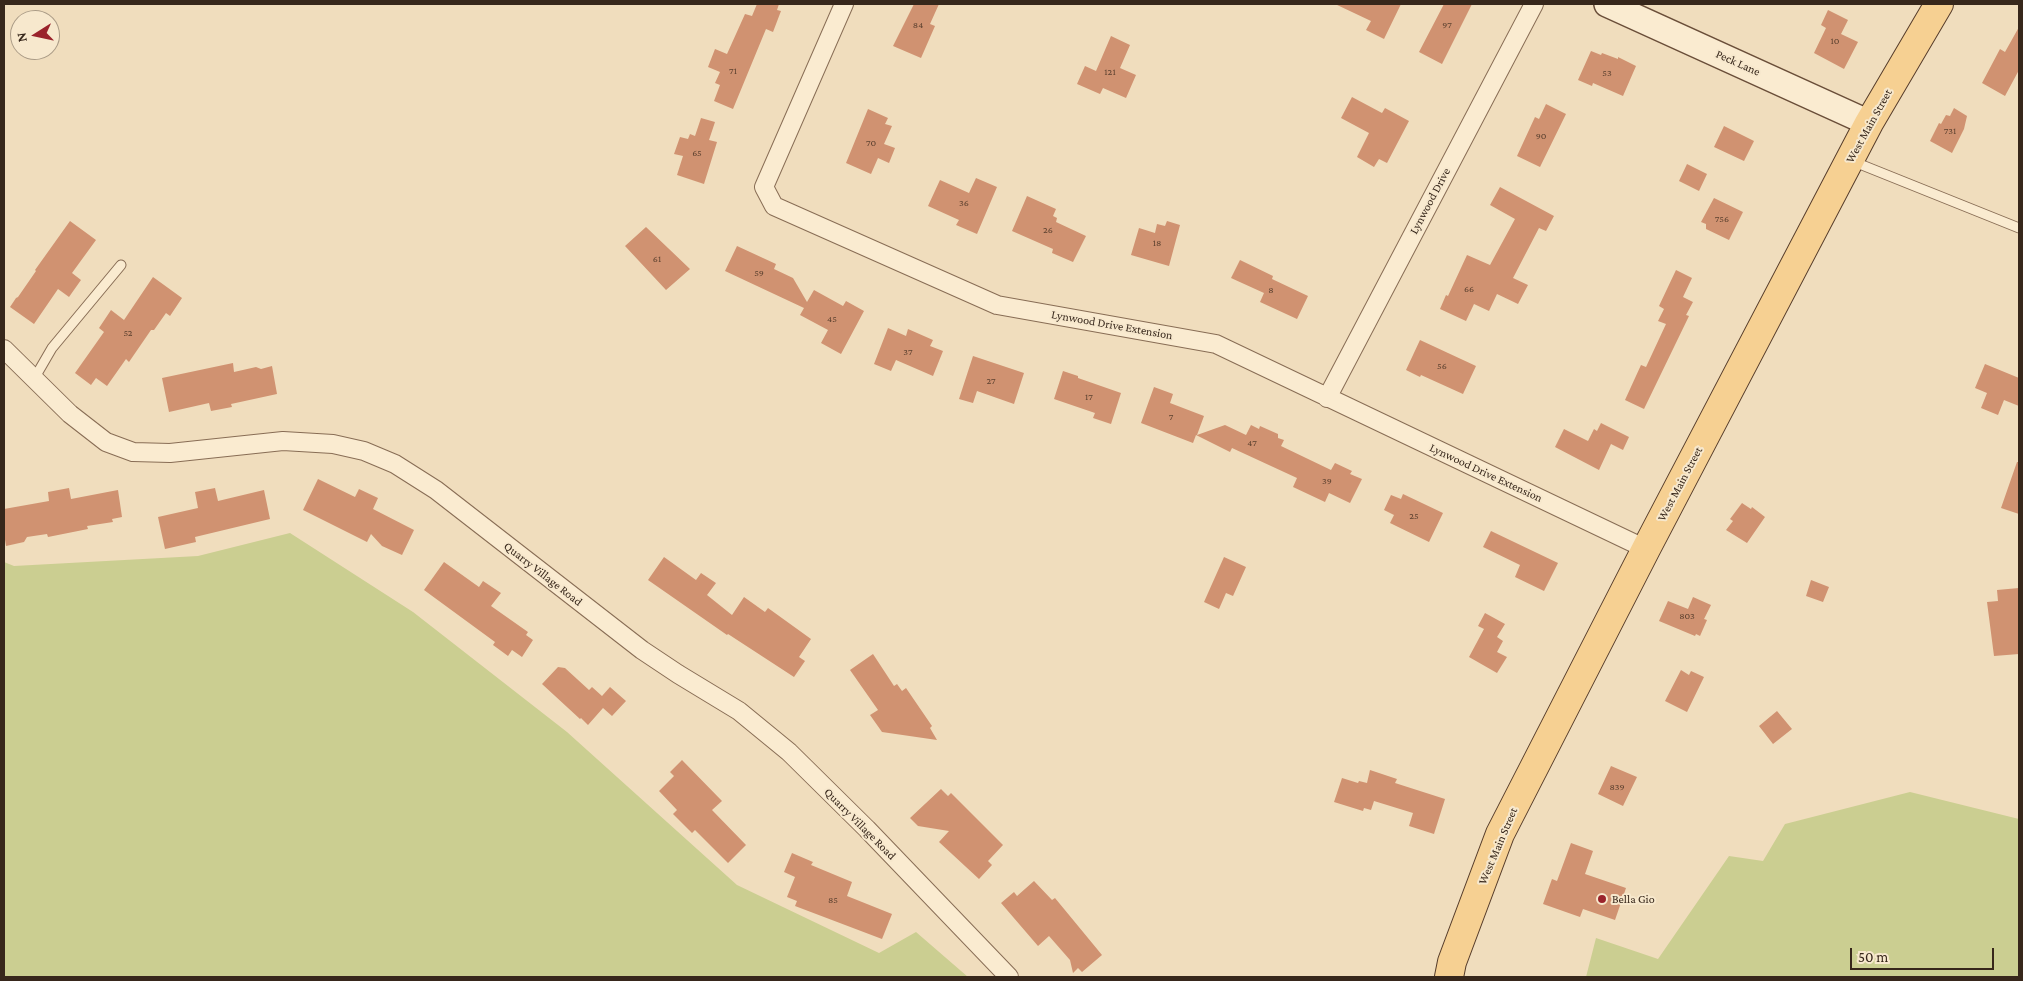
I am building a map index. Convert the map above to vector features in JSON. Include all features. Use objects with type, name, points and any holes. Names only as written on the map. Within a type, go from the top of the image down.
[{"type":"main road","name":"West Main Street","points":[[1449,977],[1452,962],[1500,834],[1646,549],[1869,123],[1939,4]]},
{"type":"street","name":"Lynwood Drive Extension","points":[[844,4],[764,187],[774,206],[998,305],[1216,344],[1646,549]]},
{"type":"street","name":"Lynwood Drive","points":[[1327,398],[1534,4]]},
{"type":"street","name":"Peck Lane","points":[[1607,4],[1869,123]]},
{"type":"street","name":"Quarry Village Road","points":[[4,349],[70,414],[106,442],[133,452],[170,453],[283,441],[332,444],[364,451],[395,464],[436,490],[642,650],[739,711],[768,733],[867,829],[1009,977]]},
{"type":"lane","points":[[1850,160],[2019,228]]},
{"type":"lane","points":[[34,379],[52,348],[121,265]]},
{"type":"green space","points":[[290,533],[413,612],[567,732],[737,885],[879,953],[916,932],[968,977],[4,977],[4,562],[14,566],[198,556]]},
{"type":"green space","points":[[1910,792],[2019,819],[2019,977],[1586,977],[1596,938],[1658,959],[1729,856],[1763,861],[1785,824]]},
{"type":"building","points":[[757,4],[779,4],[777,10],[781,11],[773,32],[766,29],[733,109],[714,101],[720,85],[715,83],[720,72],[708,67],[715,49],[727,54],[745,14],[752,16]]},
{"type":"building","points":[[914,4],[939,4],[930,24],[935,26],[921,58],[893,46]]},
{"type":"building","points":[[1335,4],[1401,4],[1384,39],[1366,30],[1371,21]]},
{"type":"building","points":[[1444,4],[1472,4],[1442,64],[1419,52]]},
{"type":"building","points":[[1828,10],[1848,20],[1841,34],[1858,42],[1844,69],[1814,53],[1826,28],[1821,25]]},
{"type":"building","points":[[2019,27],[2019,70],[2005,96],[1982,83],[2000,49],[2005,52]]},
{"type":"building","points":[[1111,36],[1130,45],[1120,68],[1136,75],[1126,98],[1103,88],[1100,94],[1077,84],[1085,66],[1096,71]]},
{"type":"building","points":[[1591,51],[1618,59],[1618,57],[1636,66],[1623,96],[1593,83],[1592,86],[1578,80]]},
{"type":"building","points":[[1352,97],[1382,113],[1385,108],[1409,121],[1387,163],[1379,159],[1374,167],[1357,157],[1369,133],[1341,118]]},
{"type":"building","points":[[1546,104],[1566,114],[1540,167],[1517,156],[1535,117],[1539,119]]},
{"type":"building","points":[[1954,108],[1967,116],[1964,129],[1952,153],[1930,141],[1939,123],[1941,124],[1946,115],[1950,116]]},
{"type":"building","points":[[868,109],[888,118],[885,124],[892,126],[884,144],[895,148],[889,163],[878,158],[871,174],[846,163]]},
{"type":"building","points":[[701,118],[715,122],[709,140],[717,142],[704,184],[677,175],[683,156],[674,154],[680,137],[688,139],[690,134],[695,136]]},
{"type":"building","points":[[1724,126],[1754,141],[1744,161],[1714,147]]},
{"type":"building","points":[[1687,164],[1707,174],[1699,191],[1679,181]]},
{"type":"building","points":[[976,178],[997,187],[977,234],[956,225],[959,220],[928,206],[940,180],[969,193]]},
{"type":"building","points":[[1500,187],[1554,216],[1546,231],[1539,228],[1513,278],[1528,285],[1518,304],[1497,294],[1489,311],[1474,304],[1466,321],[1440,309],[1467,255],[1490,265],[1515,219],[1490,205]]},
{"type":"building","points":[[1027,196],[1056,209],[1053,216],[1057,218],[1056,222],[1086,236],[1073,262],[1052,253],[1053,249],[1012,231]]},
{"type":"building","points":[[1714,198],[1743,212],[1729,240],[1706,229],[1706,224],[1701,222]]},
{"type":"building","points":[[70,221],[96,240],[72,273],[81,280],[69,297],[58,289],[34,324],[10,307]]},
{"type":"building","points":[[1167,221],[1180,225],[1169,266],[1131,255],[1139,228],[1155,233],[1157,224],[1165,226]]},
{"type":"building","points":[[646,227],[690,269],[666,290],[625,246]]},
{"type":"building","points":[[737,246],[776,264],[774,269],[793,278],[807,302],[814,290],[843,306],[846,301],[864,311],[841,354],[821,343],[828,330],[800,315],[804,308],[725,271]]},
{"type":"building","points":[[1240,260],[1273,276],[1272,279],[1308,296],[1297,319],[1260,302],[1264,293],[1231,278]]},
{"type":"building","points":[[1676,270],[1692,278],[1683,297],[1693,302],[1686,315],[1689,316],[1644,409],[1625,400],[1641,365],[1646,367],[1666,324],[1658,321],[1664,309],[1659,306]]},
{"type":"building","points":[[153,277],[182,298],[170,316],[166,313],[154,330],[151,330],[129,362],[126,359],[107,386],[96,378],[91,385],[75,373],[104,332],[99,328],[111,310],[124,320]]},
{"type":"building","points":[[888,328],[906,336],[908,329],[933,340],[930,346],[943,351],[933,376],[896,360],[891,371],[874,364]]},
{"type":"building","points":[[1420,340],[1476,366],[1463,394],[1406,370]]},
{"type":"building","points":[[973,356],[1024,373],[1014,404],[977,391],[973,403],[959,399]]},
{"type":"building","points":[[233,363],[234,372],[256,367],[261,369],[272,366],[277,394],[231,404],[232,407],[211,411],[209,403],[169,412],[162,378]]},
{"type":"building","points":[[1985,364],[2019,378],[2019,406],[2004,400],[1998,415],[1981,408],[1987,393],[1975,388]]},
{"type":"building","points":[[1063,371],[1121,393],[1111,424],[1093,418],[1095,413],[1054,399]]},
{"type":"building","points":[[1154,387],[1173,394],[1170,403],[1204,416],[1197,435],[1225,425],[1246,435],[1251,425],[1259,429],[1260,426],[1278,434],[1278,438],[1284,440],[1281,446],[1331,470],[1335,463],[1352,471],[1350,474],[1362,479],[1350,503],[1329,493],[1325,502],[1293,487],[1297,478],[1232,448],[1230,452],[1196,435],[1193,443],[1141,423]]},
{"type":"building","points":[[1601,423],[1629,437],[1623,450],[1611,444],[1599,470],[1555,447],[1564,429],[1588,441],[1594,429],[1597,431]]},
{"type":"building","points":[[2017,462],[2019,462],[2019,514],[2001,508]]},
{"type":"building","points":[[318,479],[355,497],[359,489],[378,498],[373,509],[414,530],[402,555],[382,546],[371,534],[367,542],[303,510]]},
{"type":"building","points":[[69,488],[71,499],[118,490],[122,517],[112,519],[113,522],[87,526],[88,529],[48,537],[47,534],[27,537],[24,542],[6,546],[4,509],[49,501],[48,492]]},
{"type":"building","points":[[215,488],[218,501],[264,490],[270,519],[195,537],[196,542],[165,549],[158,517],[198,508],[195,492]]},
{"type":"building","points":[[1403,494],[1443,513],[1429,542],[1390,523],[1394,515],[1384,510],[1391,495],[1401,499]]},
{"type":"building","points":[[1742,503],[1751,509],[1752,507],[1765,517],[1747,543],[1726,530],[1733,521],[1730,519]]},
{"type":"building","points":[[1491,531],[1558,563],[1544,591],[1515,577],[1520,565],[1483,547]]},
{"type":"building","points":[[664,557],[696,580],[701,573],[716,583],[707,595],[732,615],[744,597],[765,612],[768,608],[811,639],[799,657],[805,661],[794,677],[727,635],[648,580]]},
{"type":"building","points":[[1224,557],[1246,567],[1233,596],[1226,593],[1219,609],[1204,602]]},
{"type":"building","points":[[444,562],[479,587],[483,581],[501,593],[491,606],[528,632],[526,635],[533,640],[522,657],[512,650],[508,656],[493,645],[495,642],[424,590]]},
{"type":"building","points":[[1811,580],[1829,587],[1823,602],[1806,596]]},
{"type":"building","points":[[2019,588],[2019,654],[1994,656],[1987,602],[1998,601],[1997,590]]},
{"type":"building","points":[[1693,597],[1711,605],[1704,619],[1707,620],[1700,636],[1696,634],[1695,636],[1659,621],[1668,601],[1688,609]]},
{"type":"building","points":[[1485,613],[1505,624],[1497,637],[1503,641],[1497,652],[1507,657],[1497,673],[1469,657],[1484,629],[1478,626]]},
{"type":"building","points":[[873,654],[894,686],[897,684],[902,691],[906,688],[932,726],[930,728],[937,740],[882,732],[870,715],[878,710],[850,670]]},
{"type":"building","points":[[558,667],[565,668],[589,690],[592,687],[602,696],[610,687],[626,701],[612,716],[603,708],[588,725],[542,684]]},
{"type":"building","points":[[1681,670],[1689,675],[1691,671],[1704,677],[1687,712],[1665,701]]},
{"type":"building","points":[[1777,711],[1792,729],[1773,744],[1759,726]]},
{"type":"building","points":[[682,760],[722,801],[712,810],[746,845],[728,863],[695,830],[692,833],[673,814],[677,810],[659,791],[674,776],[670,772]]},
{"type":"building","points":[[1611,766],[1637,777],[1623,806],[1598,794]]},
{"type":"building","points":[[1370,770],[1397,779],[1395,783],[1445,799],[1434,834],[1409,826],[1413,813],[1374,801],[1371,810],[1364,808],[1363,811],[1334,802],[1342,778],[1358,783],[1359,781],[1367,783]]},
{"type":"building","points":[[941,789],[948,796],[951,793],[1003,845],[988,861],[992,865],[979,879],[939,842],[949,831],[918,826],[910,818]]},
{"type":"building","points":[[1571,843],[1593,851],[1585,874],[1626,888],[1615,920],[1583,909],[1580,917],[1543,904],[1552,879],[1557,881]]},
{"type":"building","points":[[792,853],[813,862],[811,865],[852,882],[847,896],[892,914],[882,939],[795,906],[797,901],[787,897],[795,877],[784,872]]},
{"type":"building","points":[[1034,881],[1052,900],[1055,898],[1102,955],[1082,972],[1078,968],[1073,973],[1070,960],[1049,936],[1038,946],[1001,903],[1014,892],[1017,896]]},
{"type":"place","name":"Bella Gio","points":[[1602,899]]}]
